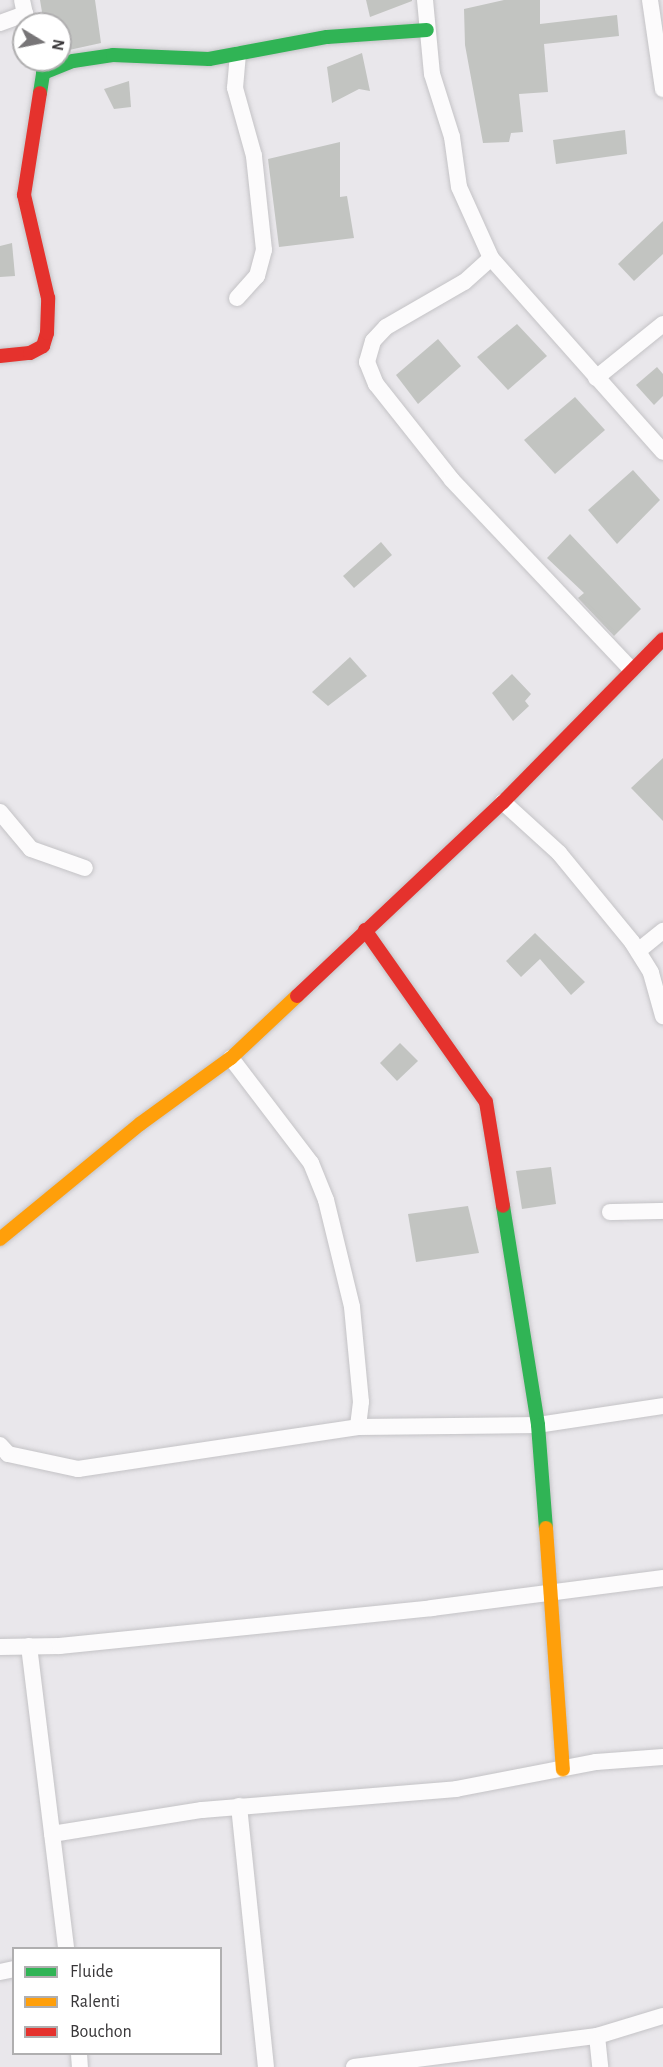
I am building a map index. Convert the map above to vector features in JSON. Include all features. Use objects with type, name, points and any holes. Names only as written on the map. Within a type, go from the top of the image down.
[{"type":"street","points":[[425,0],[432,74],[452,137],[459,187],[491,258],[663,452]]},
{"type":"street","points":[[650,0],[663,89]]},
{"type":"street","points":[[72,61],[113,55],[209,59],[327,38],[427,30]]},
{"type":"street","points":[[237,298],[257,276],[264,250],[254,156],[235,88],[238,54]]},
{"type":"street","points":[[0,356],[30,353],[43,346],[47,333],[48,298],[24,195],[40,72]]},
{"type":"street","points":[[491,258],[464,282],[387,327],[373,341],[367,362],[376,384],[452,480],[630,668]]},
{"type":"street","points":[[596,378],[663,324]]},
{"type":"street","points":[[0,1239],[140,1124],[231,1058],[503,802],[630,668],[663,639]]},
{"type":"street","points":[[503,802],[560,853],[638,951],[651,973],[663,1016]]},
{"type":"street","points":[[0,812],[31,849],[85,868]]},
{"type":"street","points":[[365,930],[486,1102],[538,1425],[563,1768]]},
{"type":"street","points":[[638,951],[663,931]]},
{"type":"street","points":[[231,1058],[311,1163],[326,1200],[352,1306],[361,1402],[358,1427]]},
{"type":"street","points":[[610,1212],[663,1211]]},
{"type":"street","points":[[0,1445],[8,1454],[78,1469],[358,1427],[538,1425],[663,1406]]},
{"type":"street","points":[[0,1647],[29,1646],[549,1593],[663,1578]]},
{"type":"street","points":[[29,1646],[66,1947]]},
{"type":"street","points":[[52,1834],[239,1806],[456,1789],[563,1768],[663,1756]]},
{"type":"street","points":[[239,1806],[266,2067]]},
{"type":"street","points":[[354,2067],[597,2036],[663,2016]]},
{"type":"street","points":[[597,2036],[600,2067]]},
{"type":"building","points":[[40,0],[95,0],[101,43],[72,49],[72,12],[42,12]]},
{"type":"building","points":[[366,0],[412,0],[412,1],[370,17]]},
{"type":"building","points":[[504,0],[540,0],[540,24],[617,15],[619,36],[544,44],[548,92],[519,94],[523,132],[511,133],[509,142],[483,143],[465,45],[464,9]]},
{"type":"building","points":[[362,53],[370,91],[359,89],[332,103],[327,67]]},
{"type":"building","points":[[129,81],[131,107],[114,109],[104,89]]},
{"type":"building","points":[[625,130],[627,154],[556,164],[553,140]]},
{"type":"building","points":[[340,142],[340,197],[347,196],[354,238],[279,247],[268,159]]},
{"type":"building","points":[[663,221],[663,254],[634,281],[618,264]]},
{"type":"building","points":[[12,243],[15,276],[0,277],[0,246]]},
{"type":"building","points":[[517,324],[547,356],[508,390],[477,357]]},
{"type":"building","points":[[438,339],[461,366],[418,404],[396,375]]},
{"type":"building","points":[[657,367],[663,374],[663,396],[654,405],[636,385]]},
{"type":"building","points":[[575,397],[605,430],[555,474],[524,440]]},
{"type":"building","points":[[633,470],[660,500],[617,544],[588,510]]},
{"type":"building","points":[[570,534],[641,609],[614,636],[578,598],[584,593],[547,558]]},
{"type":"building","points":[[381,542],[392,555],[354,588],[343,576]]},
{"type":"building","points":[[350,657],[367,676],[328,706],[312,692]]},
{"type":"building","points":[[512,674],[531,694],[525,701],[529,706],[513,721],[492,693]]},
{"type":"building","points":[[663,758],[663,821],[631,788]]},
{"type":"building","points":[[535,933],[585,982],[571,995],[540,959],[521,977],[506,961]]},
{"type":"building","points":[[400,1043],[418,1061],[397,1081],[380,1063]]},
{"type":"building","points":[[551,1167],[556,1204],[522,1209],[516,1171]]},
{"type":"building","points":[[468,1206],[479,1253],[416,1262],[408,1214]]},
{"type":"traffic: fast","points":[[40,93],[43,73],[73,61],[113,55],[209,59],[327,37],[427,30]]},
{"type":"traffic: fast","points":[[503,1206],[538,1425],[546,1528]]},
{"type":"traffic: slow","points":[[0,1239],[140,1124],[231,1058],[297,996]]},
{"type":"traffic: slow","points":[[546,1528],[563,1769]]},
{"type":"traffic: jam","points":[[0,356],[30,353],[43,346],[47,333],[48,298],[24,195],[40,93]]},
{"type":"traffic: jam","points":[[297,996],[503,802],[663,639]]},
{"type":"traffic: jam","points":[[365,930],[486,1102],[503,1206]]}]
